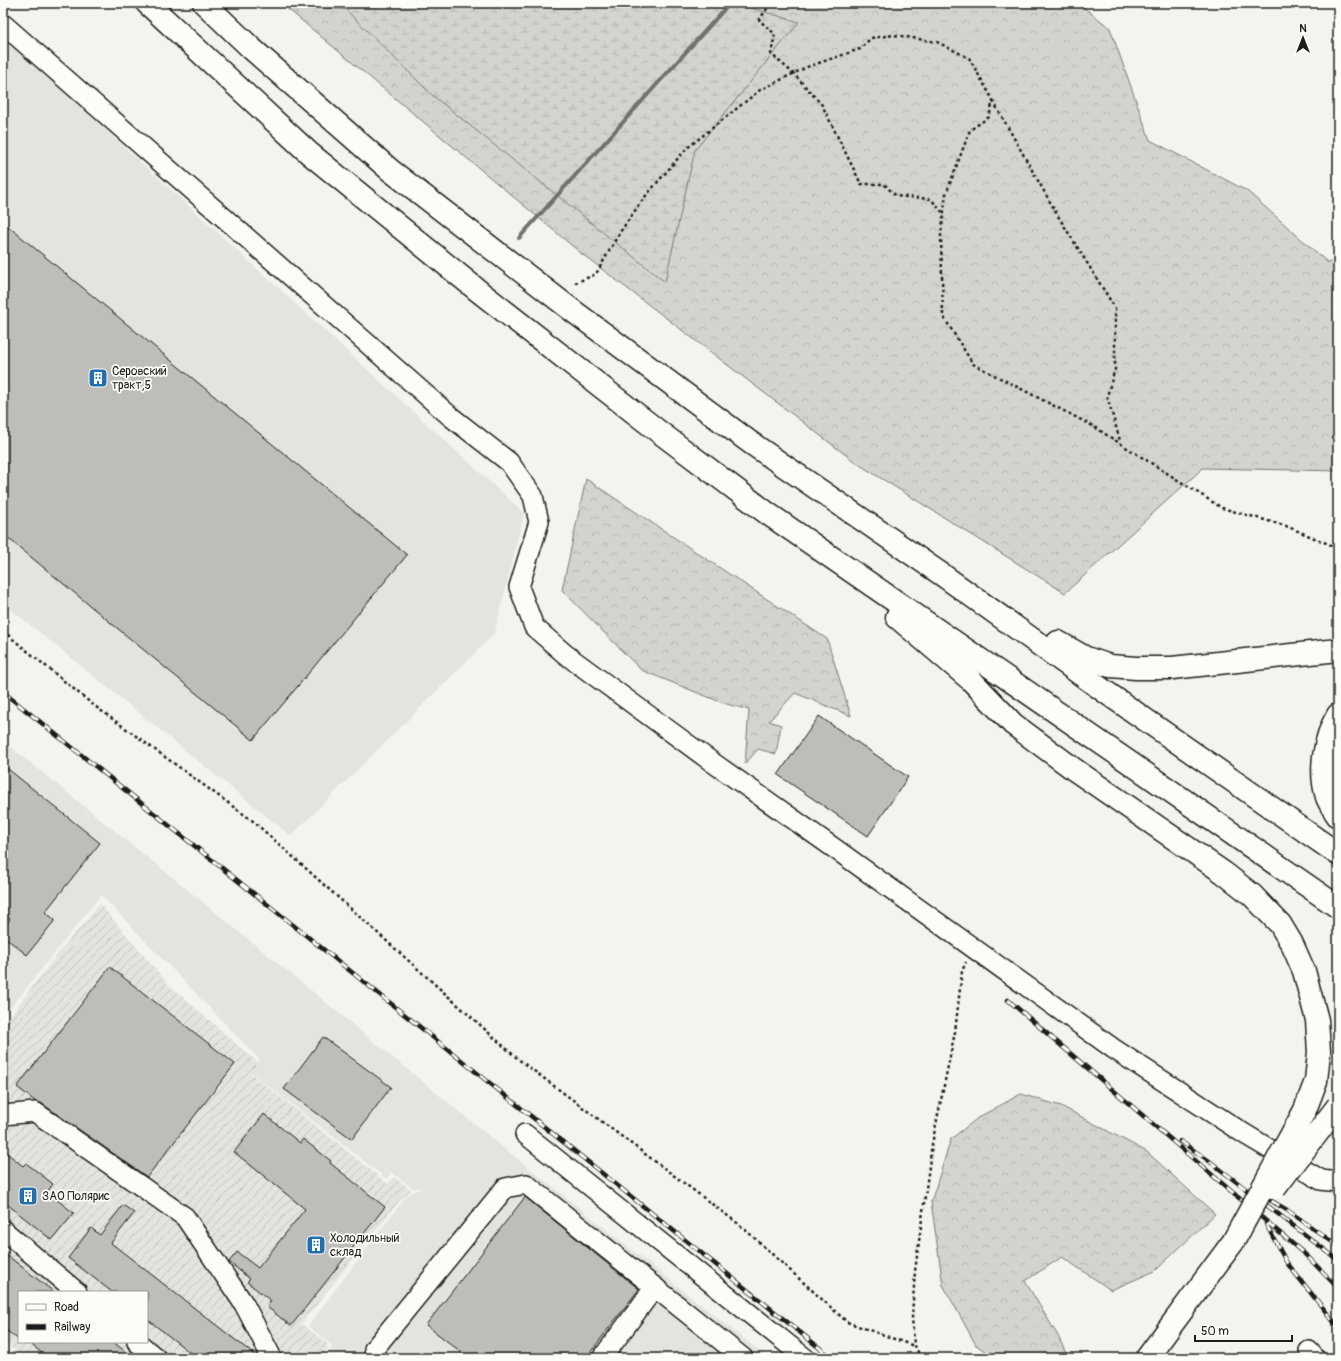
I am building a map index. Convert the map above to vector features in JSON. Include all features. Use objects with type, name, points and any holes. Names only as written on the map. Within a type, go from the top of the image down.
[{"type":"main road","points":[[147,3],[309,153],[481,293],[767,512],[892,613],[971,680],[1013,724],[1075,770],[1224,873],[1252,895],[1280,924],[1292,944],[1304,971],[1317,1020],[1319,1052],[1316,1081],[1305,1110],[1233,1242]]},
{"type":"main road","points":[[204,3],[251,48],[361,145],[403,180],[573,311],[751,444],[944,576],[1107,693],[1338,854]]},
{"type":"main road","points":[[767,512],[1338,907]]},
{"type":"main road","points":[[944,576],[1014,615],[1086,658],[1110,666],[1172,668],[1338,650]]},
{"type":"main road","points":[[1338,715],[1332,725],[1327,745],[1323,782],[1328,799],[1338,816]]},
{"type":"main road","points":[[1148,1358],[1233,1242],[1338,1106]]},
{"type":"lane","points":[[3,24],[450,416],[509,462],[533,496],[539,522],[518,587],[534,627],[565,654],[700,753],[1114,1049],[1243,1133],[1320,1180],[1338,1182]]},
{"type":"lane","points":[[3,1115],[35,1112],[185,1217],[244,1304],[270,1354],[267,1358]]},
{"type":"lane","points":[[525,1134],[806,1358]]},
{"type":"lane","points":[[374,1349],[505,1188],[526,1184],[743,1358]]},
{"type":"lane","points":[[3,1230],[76,1291]]},
{"type":"lane","points":[[602,1358],[655,1287]]},
{"type":"lane","points":[[138,1343],[156,1358]]},
{"type":"path","points":[[769,3],[769,6],[759,20],[775,34],[772,54],[794,74],[822,105],[861,184],[884,184],[896,196],[931,199],[942,212]]},
{"type":"path","points":[[575,283],[596,274],[620,232],[644,198],[686,149],[760,90],[807,67],[860,49],[871,38],[894,35],[937,42],[969,58],[1058,216],[1115,308],[1115,369],[1107,396],[1121,444]]},
{"type":"path","points":[[993,100],[989,117],[970,130],[946,194],[941,235],[943,316],[973,364],[1090,425],[1222,508],[1286,526],[1338,548]]},
{"type":"path","points":[[3,631],[92,704],[253,822],[518,1059],[740,1225],[847,1322],[914,1346]]},
{"type":"path","points":[[922,1358],[914,1346],[912,1316],[915,1271],[932,1144],[955,1032],[962,971],[972,947]]},
{"type":"shaded area","points":[[3,36],[524,513],[494,634],[291,836],[3,603]]},
{"type":"shaded area","points":[[3,741],[505,1149],[768,1358],[324,1358],[333,1346],[308,1326],[407,1195],[424,1187],[414,1189],[391,1172],[387,1179],[250,1072],[259,1059],[101,895],[3,1017]]},
{"type":"shaded area","points":[[100,904],[169,985],[257,1062],[250,1073],[388,1184],[394,1177],[411,1190],[401,1199],[301,1324],[327,1343],[328,1348],[321,1358],[25,1358],[3,1341],[3,1025],[55,957]]},
{"type":"green space","points":[[339,3],[748,3],[748,7],[799,22],[695,150],[665,282],[432,95]]},
{"type":"green space","points":[[721,3],[1078,3],[1110,28],[1150,140],[1247,191],[1327,262],[1338,262],[1338,471],[1203,468],[1065,593],[855,462],[582,254],[283,5],[465,18]]},
{"type":"green space","points":[[586,479],[827,639],[851,716],[795,693],[769,721],[781,725],[776,754],[758,749],[745,764],[749,710],[723,703],[641,670],[562,590]]},
{"type":"green space","points":[[1021,1094],[1061,1106],[1147,1152],[1215,1214],[1155,1271],[1111,1290],[1062,1257],[1025,1281],[1058,1336],[1068,1358],[995,1358],[976,1345],[943,1285],[931,1202],[951,1139],[979,1117]]},
{"type":"building","name":"Серовский тракт,5","points":[[3,222],[407,555],[253,740],[3,534]]},
{"type":"building","points":[[819,716],[908,777],[868,836],[778,775]]},
{"type":"building","points":[[3,765],[100,843],[45,912],[55,920],[27,955],[3,936],[3,928],[10,919],[3,913]]},
{"type":"building","points":[[110,967],[235,1064],[147,1177],[41,1103],[36,1102],[17,1087]]},
{"type":"building","points":[[323,1037],[391,1087],[352,1139],[284,1089]]},
{"type":"building","name":"Холодильный склад","points":[[264,1114],[300,1143],[303,1139],[331,1161],[330,1163],[385,1207],[291,1326],[267,1307],[271,1301],[247,1282],[250,1279],[229,1262],[237,1252],[258,1268],[305,1209],[234,1152]]},
{"type":"building","name":"ЗАО Полярис","points":[[3,1150],[23,1166],[26,1163],[53,1184],[47,1192],[74,1213],[52,1240],[3,1201]]},
{"type":"building","points":[[525,1197],[639,1289],[586,1358],[469,1358],[426,1325]]},
{"type":"building","points":[[123,1205],[134,1213],[111,1243],[256,1356],[256,1358],[197,1358],[148,1320],[148,1291],[111,1291],[68,1258],[91,1228],[100,1235]]},
{"type":"building","points":[[8,1256],[53,1291],[18,1291],[18,1339],[3,1328],[3,1262]]},
{"type":"building","points":[[29,1343],[114,1343],[134,1358],[48,1358]]},
{"type":"waterway","points":[[519,238],[730,3]]},
{"type":"railway","points":[[3,692],[832,1358]]},
{"type":"railway","points":[[1008,1000],[1308,1257],[1338,1288]]},
{"type":"railway","points":[[1180,1141],[1208,1160],[1338,1260]]},
{"type":"railway","points":[[1256,1192],[1287,1210],[1338,1246]]},
{"type":"railway","points":[[1266,1224],[1287,1263],[1338,1327]]},
{"type":"place","name":"Серовский тракт,5","points":[[98,378]]},
{"type":"place","name":"ЗАО Полярис","points":[[28,1196]]},
{"type":"place","name":"Холодильный склад","points":[[316,1245]]}]
